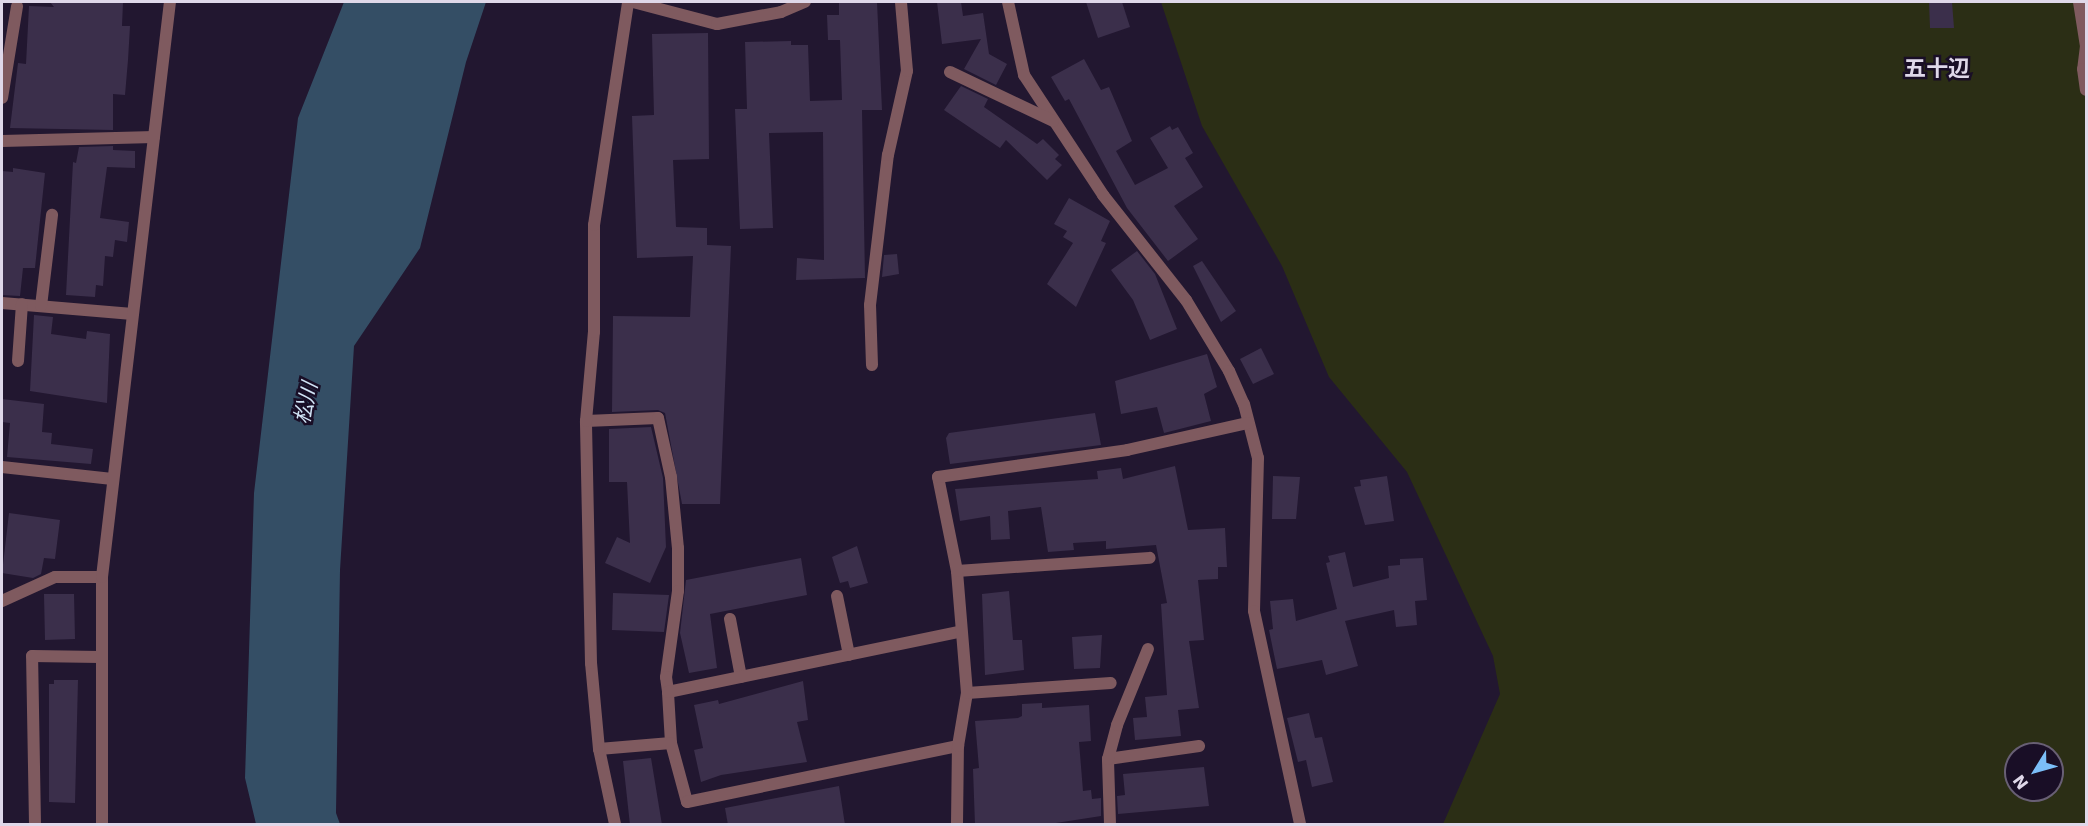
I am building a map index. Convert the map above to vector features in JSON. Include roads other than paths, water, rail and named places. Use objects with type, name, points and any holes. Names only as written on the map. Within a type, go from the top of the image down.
[{"type":"street","points":[[102,825],[100,657],[102,577],[170,2]]},
{"type":"street","points":[[615,825],[599,749],[591,663],[586,421],[594,332],[594,225],[628,2]]},
{"type":"street","points":[[633,2],[717,24],[781,12],[805,2]]},
{"type":"street","points":[[872,365],[870,305],[888,155],[907,71],[901,2]]},
{"type":"street","points":[[1008,2],[1024,75],[1103,195],[1186,300],[1229,371],[1248,423],[1258,458],[1254,611],[1300,825]]},
{"type":"street","points":[[2079,2],[2086,46],[2083,69],[2086,90]]},
{"type":"street","points":[[2,98],[7,35],[17,6]]},
{"type":"street","points":[[950,72],[1054,122]]},
{"type":"street","points":[[2,141],[154,137]]},
{"type":"street","points":[[41,306],[52,214]]},
{"type":"street","points":[[2,303],[133,314]]},
{"type":"street","points":[[18,361],[22,304]]},
{"type":"street","points":[[586,421],[658,418],[671,477],[678,548],[668,692],[671,743],[687,802],[958,746]]},
{"type":"street","points":[[957,825],[958,746],[967,693],[959,632],[957,571],[938,477],[1127,450],[1248,423]]},
{"type":"street","points":[[2,467],[112,479]]},
{"type":"street","points":[[957,571],[1150,558]]},
{"type":"street","points":[[2,601],[55,577],[102,577]]},
{"type":"street","points":[[837,596],[849,654]]},
{"type":"street","points":[[730,619],[741,677]]},
{"type":"street","points":[[668,692],[959,632]]},
{"type":"street","points":[[1110,825],[1108,759],[1117,725],[1148,649]]},
{"type":"street","points":[[35,825],[32,656],[100,657]]},
{"type":"street","points":[[967,693],[1111,683]]},
{"type":"street","points":[[599,749],[671,743]]},
{"type":"street","points":[[1108,759],[1199,746]]},
{"type":"water","name":"松川","points":[[344,2],[486,2],[466,62],[420,248],[354,346],[340,570],[336,813],[340,824],[256,824],[245,778],[254,493],[298,118]]},
{"type":"district","name":"五十辺","points":[[1937,69]]}]
